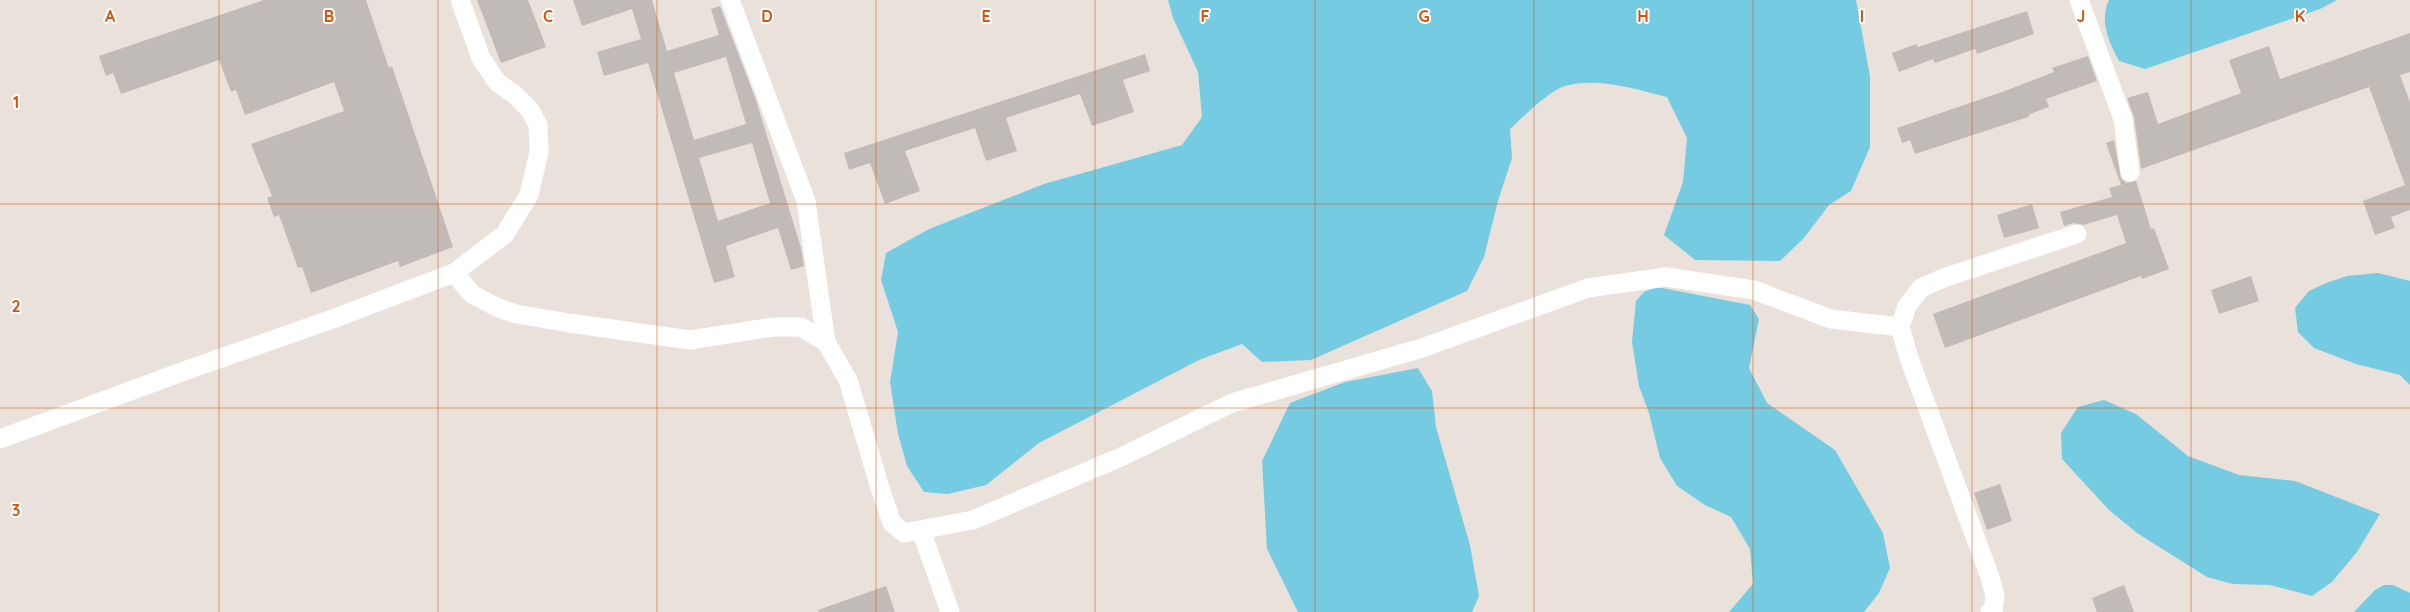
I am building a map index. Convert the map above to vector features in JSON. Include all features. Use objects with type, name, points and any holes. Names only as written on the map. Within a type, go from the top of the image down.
[{"type":"street","points":[[0,439],[187,370],[328,321],[454,273],[506,234],[529,195],[540,152],[538,125],[530,110],[515,95],[497,82],[481,58],[460,0]]},
{"type":"street","points":[[730,0],[806,201],[826,342],[848,380],[892,522],[904,533],[972,520],[1121,457],[1232,403],[1422,348],[1588,288],[1666,277],[1754,290],[1831,319],[1900,327]]},
{"type":"street","points":[[2079,0],[2123,119],[2130,172]]},
{"type":"street","points":[[1990,612],[1993,611],[1995,596],[1990,577],[1909,358],[1900,327],[1907,306],[1921,288],[1971,268],[2077,234]]},
{"type":"street","points":[[454,273],[472,294],[496,307],[516,314],[690,340],[772,326],[801,327],[826,342]]},
{"type":"street","points":[[921,530],[950,612]]},
{"type":"water","points":[[1168,0],[1856,0],[1870,76],[1870,147],[1851,191],[1829,205],[1804,238],[1780,261],[1695,260],[1664,235],[1683,182],[1687,138],[1667,97],[1604,83],[1565,86],[1544,98],[1510,129],[1512,158],[1498,201],[1484,257],[1467,291],[1311,360],[1262,362],[1242,344],[1199,360],[1039,443],[986,485],[948,494],[924,492],[907,466],[898,434],[890,382],[898,332],[881,280],[886,253],[929,229],[1044,184],[1182,145],[1202,117],[1198,72],[1173,18]]},
{"type":"water","points":[[2109,0],[2337,0],[2320,9],[2145,69],[2119,61],[2109,39],[2105,24],[2106,8]]},
{"type":"water","points":[[2378,273],[2410,281],[2410,385],[2400,375],[2356,364],[2314,348],[2298,332],[2295,308],[2309,291],[2347,276]]},
{"type":"water","points":[[1657,287],[1750,305],[1759,319],[1749,368],[1767,403],[1835,450],[1883,533],[1890,568],[1879,593],[1864,612],[1729,612],[1753,584],[1750,549],[1731,517],[1705,505],[1677,486],[1660,458],[1649,413],[1639,386],[1632,342],[1636,301],[1644,292]]},
{"type":"water","points":[[1418,368],[1432,391],[1436,427],[1470,545],[1479,596],[1472,612],[1298,612],[1267,549],[1262,461],[1290,403],[1345,382]]},
{"type":"water","points":[[2104,400],[2136,414],[2188,456],[2239,475],[2295,481],[2380,514],[2357,552],[2332,582],[2312,596],[2270,585],[2233,584],[2207,577],[2137,533],[2109,510],[2062,459],[2061,433],[2078,407]]},
{"type":"water","points":[[2384,585],[2393,585],[2410,593],[2410,612],[2354,612],[2375,590]]},
{"type":"building","points":[[264,0],[366,0],[389,68],[392,66],[453,247],[400,267],[398,261],[311,293],[302,267],[298,268],[279,215],[274,217],[267,198],[272,196],[251,144],[344,111],[334,82],[245,115],[236,90],[231,92],[219,60],[121,94],[113,73],[106,76],[99,56]]},
{"type":"building","points":[[477,0],[528,0],[546,47],[501,63]]},
{"type":"building","points":[[573,0],[652,0],[667,51],[719,35],[711,9],[720,6],[756,100],[801,248],[804,266],[791,270],[778,228],[726,246],[735,277],[714,283],[648,63],[604,76],[597,52],[641,39],[632,9],[582,26]],"holes":[[[726,57],[746,124],[694,140],[674,73]],[[752,143],[770,203],[718,221],[699,158]]]},
{"type":"building","points":[[2027,11],[2034,34],[1977,54],[1975,49],[1935,63],[1933,59],[1899,72],[1892,53],[1916,44],[1918,47]]},
{"type":"building","points":[[2410,33],[2410,72],[2400,75],[2410,102],[2410,210],[2391,217],[2395,228],[2375,235],[2363,201],[2405,185],[2369,87],[2141,169],[2134,117],[2127,98],[2148,92],[2158,124],[2241,93],[2229,60],[2269,46],[2280,79]]},
{"type":"building","points":[[1145,54],[1150,71],[1123,80],[1134,112],[1092,126],[1080,94],[1006,118],[1017,151],[986,161],[975,128],[905,151],[920,191],[885,204],[870,163],[849,170],[844,153]]},
{"type":"building","points":[[2088,56],[2097,81],[2046,99],[2049,107],[2030,114],[2028,117],[1915,154],[1910,140],[1902,143],[1897,128],[2002,92],[2054,72],[2052,68]]},
{"type":"building","points":[[2114,140],[2121,178],[2126,183],[2136,181],[2151,229],[2154,228],[2169,269],[2142,279],[2141,276],[1945,348],[1933,314],[2126,243],[2117,215],[2083,225],[2074,223],[2064,226],[2060,212],[2112,197],[2109,188],[2121,185],[2106,143]]},
{"type":"building","points":[[2032,204],[2039,228],[2004,238],[1997,215]]},
{"type":"building","points":[[2251,276],[2259,301],[2219,314],[2211,290]]},
{"type":"building","points":[[2000,484],[2012,521],[1987,530],[1974,493]]},
{"type":"building","points":[[2124,585],[2134,612],[2097,612],[2092,598]]},
{"type":"building","points":[[886,586],[895,612],[819,612],[818,610]]}]
